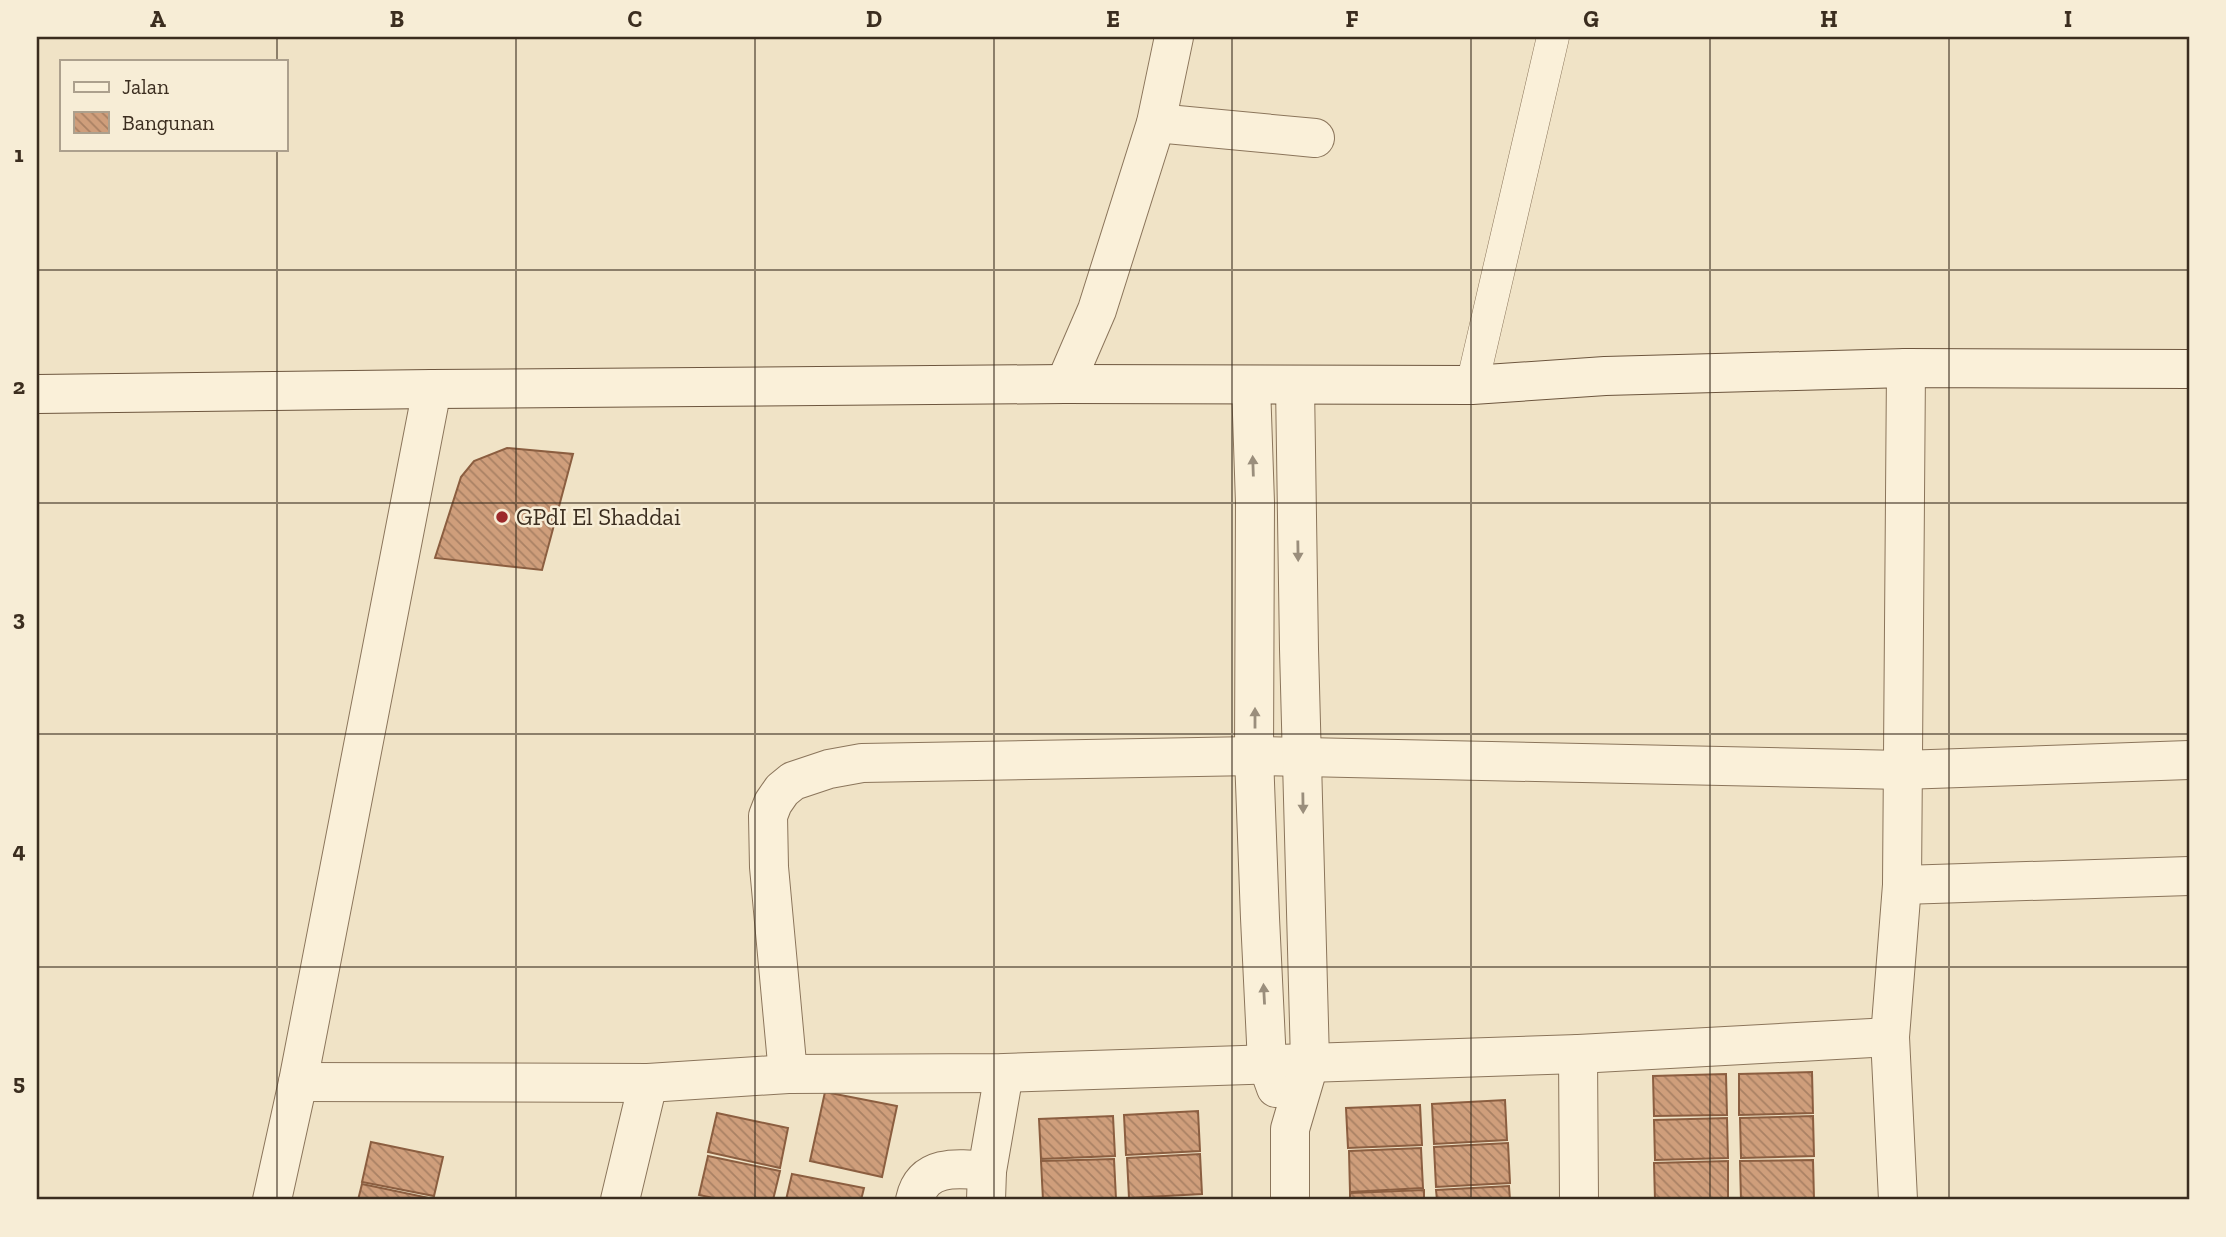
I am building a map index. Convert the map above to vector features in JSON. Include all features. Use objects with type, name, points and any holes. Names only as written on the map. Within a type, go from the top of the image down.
[{"type":"street","points":[[1065,384],[1097,310],[1156,124],[1174,37]]},
{"type":"street","points":[[1156,124],[1315,138]]},
{"type":"street","points":[[1898,1200],[1890,1037],[1902,885],[1906,368]]},
{"type":"street","points":[[37,394],[1065,384],[1472,385],[1605,376],[1906,368],[2189,369]]},
{"type":"street","points":[[1251,385],[1255,503],[1254,756],[1267,1063],[1290,1129]]},
{"type":"street","points":[[1290,1200],[1290,1129],[1310,1061],[1301,758],[1295,385]]},
{"type":"street","points":[[272,1200],[298,1082],[432,389]]},
{"type":"street","points":[[1255,503],[1297,506]]},
{"type":"street","points":[[788,1074],[769,867],[768,816],[782,790],[793,781],[830,769],[862,763],[1254,756],[1902,770],[2189,760]]},
{"type":"street","points":[[1902,885],[2189,876]]},
{"type":"street","points":[[298,1082],[648,1083],[788,1074],[1004,1073],[1578,1054],[1890,1037]]},
{"type":"street","points":[[1578,1054],[1579,1200]]},
{"type":"street","points":[[915,1200],[920,1185],[931,1175],[954,1168],[986,1186],[1004,1073]]},
{"type":"street","points":[[620,1200],[648,1083]]},
{"type":"lane","points":[[1472,385],[1553,37]]},
{"type":"building","name":"GPdI El Shaddai","points":[[507,448],[573,454],[542,570],[435,558],[461,477],[474,461]]},
{"type":"building","points":[[1812,1072],[1813,1113],[1739,1115],[1739,1074]]},
{"type":"building","points":[[1726,1074],[1727,1115],[1654,1116],[1653,1076]]},
{"type":"building","points":[[825,1092],[897,1106],[882,1177],[810,1161]]},
{"type":"building","points":[[1505,1100],[1507,1140],[1434,1144],[1432,1104]]},
{"type":"building","points":[[1420,1105],[1422,1145],[1348,1148],[1346,1108]]},
{"type":"building","points":[[1198,1111],[1200,1151],[1126,1155],[1124,1115]]},
{"type":"building","points":[[717,1113],[788,1128],[780,1168],[708,1152]]},
{"type":"building","points":[[1113,1116],[1115,1156],[1041,1159],[1039,1119]]},
{"type":"building","points":[[1813,1116],[1814,1156],[1741,1158],[1740,1118]]},
{"type":"building","points":[[1727,1118],[1728,1158],[1655,1160],[1654,1120]]},
{"type":"building","points":[[371,1142],[443,1157],[434,1196],[362,1182]]},
{"type":"building","points":[[1508,1143],[1510,1183],[1436,1187],[1434,1147]]},
{"type":"building","points":[[1421,1148],[1423,1188],[1350,1192],[1349,1151]]},
{"type":"building","points":[[1200,1154],[1202,1194],[1129,1198],[1127,1158]]},
{"type":"building","points":[[708,1156],[780,1171],[773,1200],[723,1200],[699,1195]]},
{"type":"building","points":[[1114,1159],[1116,1199],[1043,1200],[1041,1161]]},
{"type":"building","points":[[1813,1160],[1814,1199],[1741,1200],[1740,1161]]},
{"type":"building","points":[[1728,1161],[1728,1200],[1655,1200],[1654,1163]]},
{"type":"building","points":[[792,1174],[864,1188],[861,1200],[786,1200]]},
{"type":"building","points":[[362,1184],[434,1199],[358,1200]]},
{"type":"building","points":[[1509,1186],[1510,1200],[1437,1200],[1436,1190]]},
{"type":"building","points":[[1424,1190],[1424,1200],[1350,1200],[1350,1193]]},
{"type":"place","name":"GPdI El Shaddai","points":[[502,517]]}]
